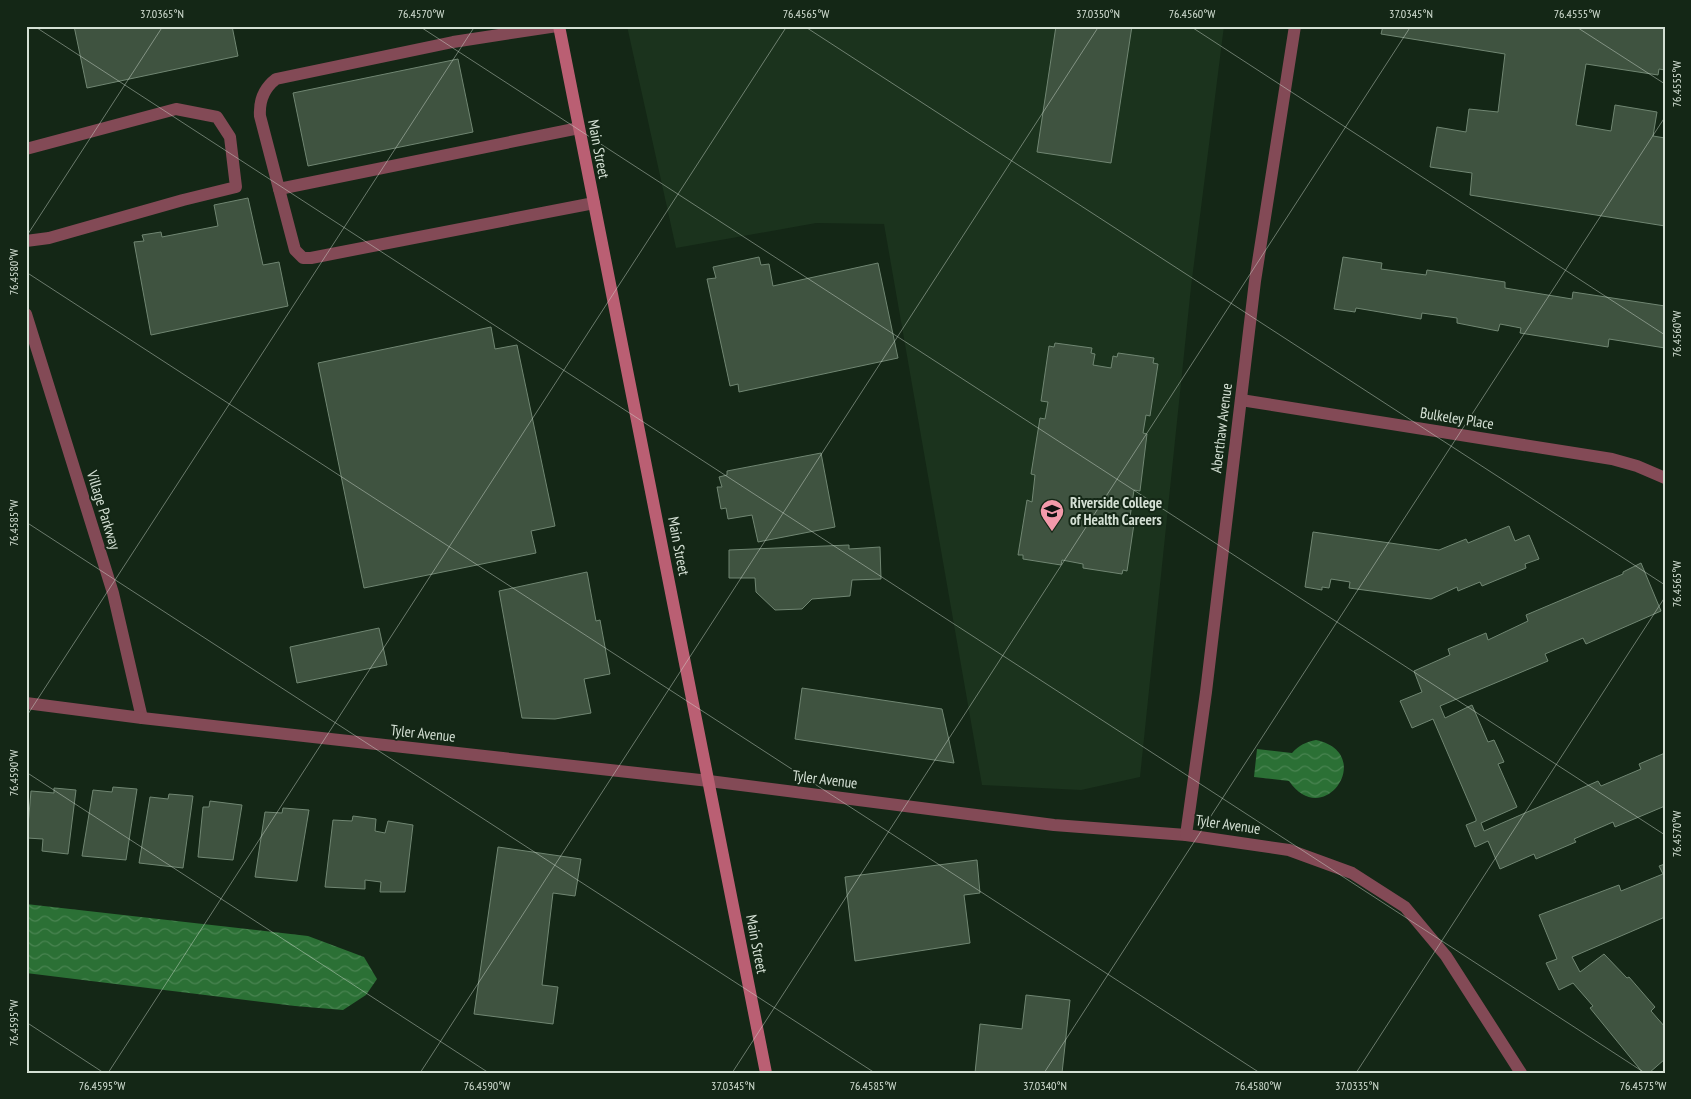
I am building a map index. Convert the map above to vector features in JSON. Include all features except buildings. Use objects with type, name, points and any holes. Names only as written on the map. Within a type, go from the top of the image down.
[{"type":"main road","name":"Main Street","points":[[558,26],[766,1073]]},
{"type":"street","points":[[558,26],[453,42],[276,79],[264,92],[260,106],[260,116],[295,250],[303,258],[594,203]]},
{"type":"street","name":"Aberthaw Avenue","points":[[1186,835],[1206,692],[1255,281],[1294,26]]},
{"type":"street","points":[[26,149],[176,109],[217,117],[230,137],[236,187],[49,238],[26,241]]},
{"type":"street","points":[[279,189],[579,128]]},
{"type":"street","name":"Village Parkway","points":[[26,314],[113,593],[142,718]]},
{"type":"street","name":"Bulkeley Place","points":[[1241,400],[1612,459],[1637,466],[1665,478]]},
{"type":"street","name":"Tyler Avenue","points":[[26,703],[142,718],[709,781],[1054,826],[1186,835],[1289,850],[1352,873],[1405,906],[1446,956],[1521,1073]]},
{"type":"shaded area","name":"Riverside College of Health Careers","points":[[627,26],[1224,26],[1191,287],[1140,777],[1081,790],[982,785],[884,224],[816,223],[676,248]]},
{"type":"water","points":[[1316,740],[1334,748],[1342,759],[1343,772],[1338,784],[1329,794],[1317,798],[1303,794],[1289,781],[1254,777],[1257,749],[1292,753],[1303,744]]},
{"type":"water","points":[[26,904],[308,936],[364,957],[377,979],[366,995],[343,1010],[295,1006],[26,973]]},
{"type":"place","name":"Riverside College of Health Careers","points":[[1052,532]]}]
